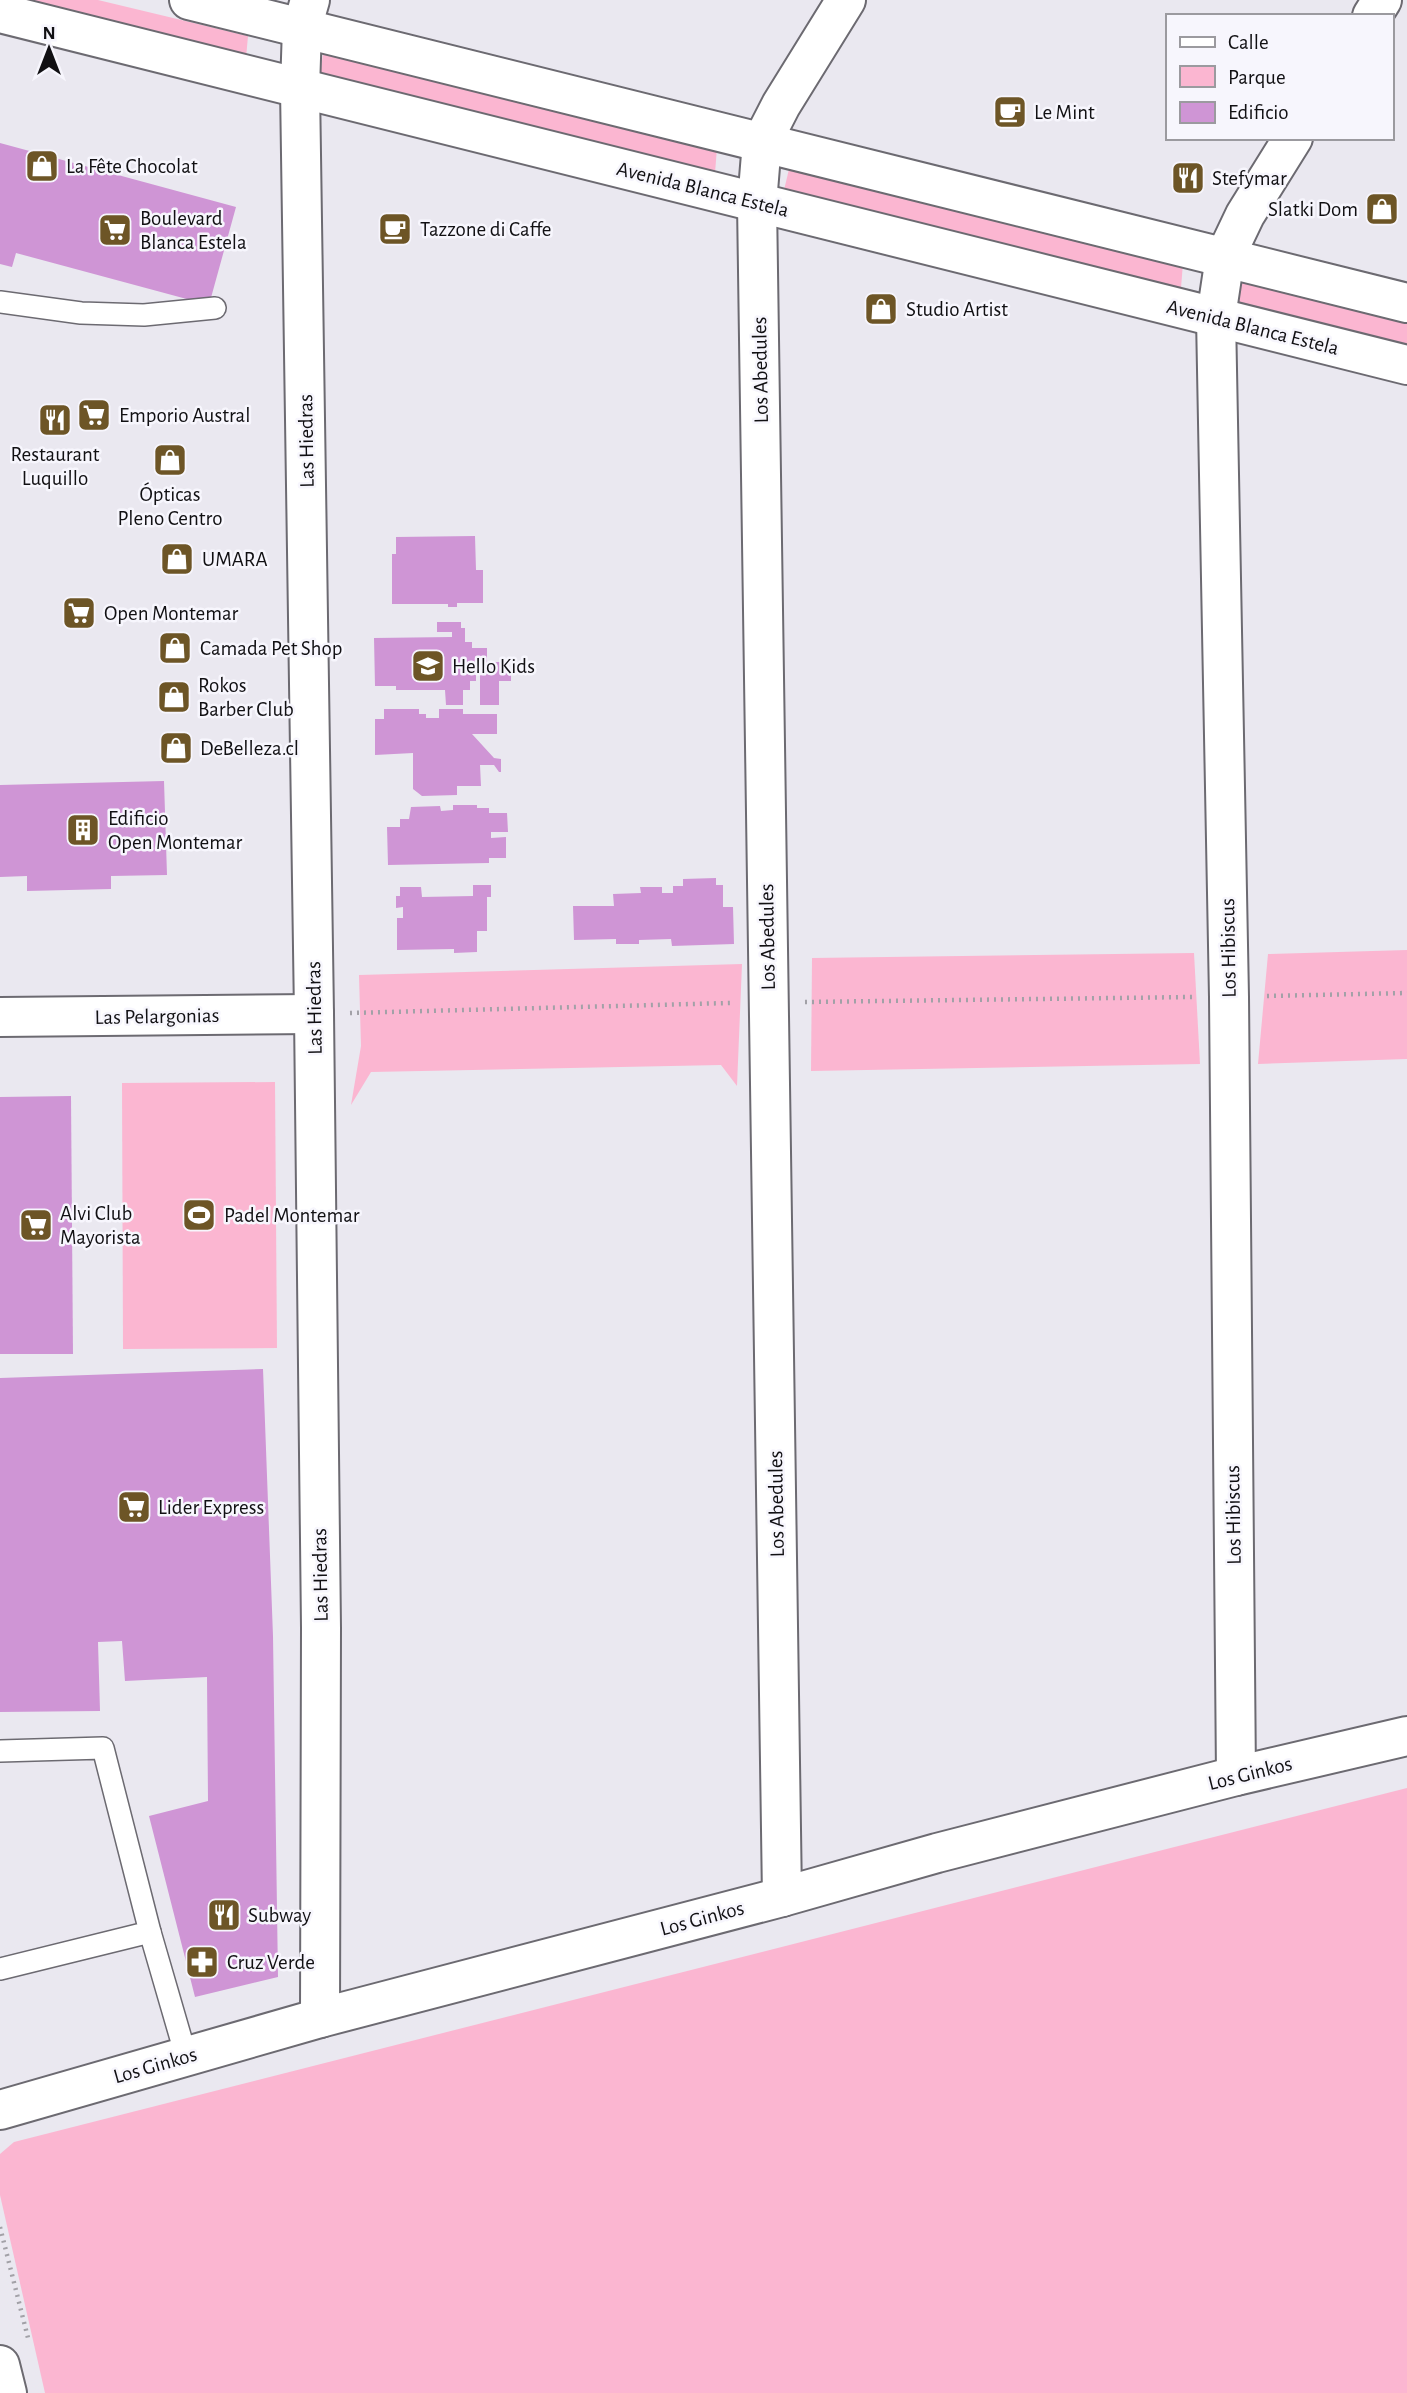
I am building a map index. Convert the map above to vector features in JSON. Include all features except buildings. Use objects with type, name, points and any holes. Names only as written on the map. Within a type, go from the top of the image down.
[{"type":"street","points":[[189,0],[306,14],[762,142],[1407,303]]},
{"type":"street","name":"Los Abedules","points":[[782,1897],[757,202],[762,142],[781,105],[846,0]]},
{"type":"street","name":"Avenida Blanca Estela","points":[[0,13],[1407,366]]},
{"type":"street","name":"Las Hiedras","points":[[306,14],[300,88],[321,1628],[320,2018]]},
{"type":"street","name":"Los Hibiscus","points":[[1236,1776],[1229,997],[1216,317],[1225,257],[1245,215],[1292,140]]},
{"type":"street","name":"Las Pelargonias","points":[[0,1017],[314,1014]]},
{"type":"street","name":"Los Ginkos","points":[[0,2110],[320,2018],[782,1897],[937,1853],[1236,1776],[1407,1736]]},
{"type":"street","points":[[7,2393],[15,2353]]},
{"type":"lane","points":[[0,302],[81,313],[144,315],[215,308]]},
{"type":"lane","points":[[0,1751],[103,1748],[150,1932],[186,2056]]},
{"type":"lane","points":[[0,1969],[150,1932]]},
{"type":"path","points":[[314,1014],[768,1002],[1407,993]]},
{"type":"path","points":[[0,2227],[15,2353]]},
{"type":"green space","points":[[9,0],[98,0],[248,36],[246,58]]},
{"type":"green space","points":[[323,54],[717,148],[715,173],[320,76]]},
{"type":"green space","points":[[790,165],[1183,263],[1181,288],[784,190]]},
{"type":"green space","points":[[1241,277],[1407,318],[1407,344],[1234,301]]},
{"type":"green space","points":[[1407,950],[1407,1059],[1258,1064],[1268,954]]},
{"type":"green space","points":[[1194,953],[1200,1064],[811,1071],[812,958]]},
{"type":"green space","points":[[742,964],[737,1086],[721,1065],[371,1072],[351,1105],[361,1046],[359,975]]},
{"type":"green space","name":"Padel Montemar","points":[[275,1082],[277,1348],[123,1349],[122,1083]]},
{"type":"green space","points":[[1407,1788],[1407,2393],[45,2393],[0,2195],[0,2154],[14,2142]]},
{"type":"place","name":"Le Mint","points":[[1010,112]]},
{"type":"place","name":"La Fête Chocolat","points":[[42,166]]},
{"type":"place","name":"Stefymar","points":[[1188,178]]},
{"type":"place","name":"Slatki Dom","points":[[1382,209]]},
{"type":"place","name":"Tazzone di Caffe","points":[[395,229]]},
{"type":"place","name":"Boulevard Blanca Estela","points":[[115,230]]},
{"type":"place","name":"Studio Artist","points":[[881,309]]},
{"type":"place","name":"Emporio Austral","points":[[94,415]]},
{"type":"place","name":"Restaurant Luquillo","points":[[55,420]]},
{"type":"place","name":"Ópticas Pleno Centro","points":[[170,460]]},
{"type":"place","name":"UMARA","points":[[177,559]]},
{"type":"place","name":"Open Montemar","points":[[79,613]]},
{"type":"place","name":"Camada Pet Shop","points":[[175,648]]},
{"type":"place","name":"Hello Kids","points":[[428,666]]},
{"type":"place","name":"Rokos Barber Club","points":[[174,697]]},
{"type":"place","name":"DeBelleza.cl","points":[[176,748]]},
{"type":"place","name":"Edificio Open Montemar","points":[[83,830]]},
{"type":"place","name":"Padel Montemar","points":[[199,1215]]},
{"type":"place","name":"Alvi Club Mayorista","points":[[36,1225]]},
{"type":"place","name":"Lider Express","points":[[134,1507]]},
{"type":"place","name":"Subway","points":[[224,1915]]},
{"type":"place","name":"Cruz Verde","points":[[202,1962]]}]
